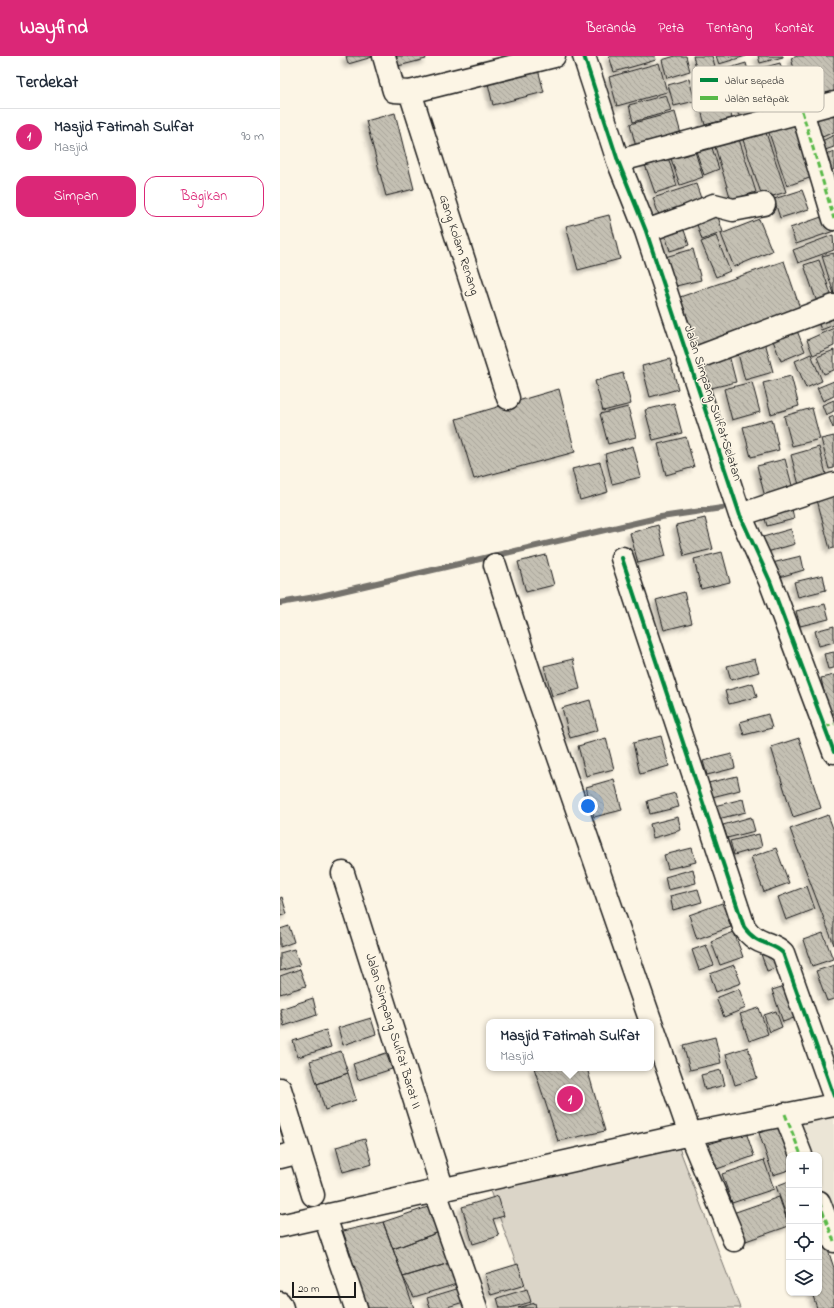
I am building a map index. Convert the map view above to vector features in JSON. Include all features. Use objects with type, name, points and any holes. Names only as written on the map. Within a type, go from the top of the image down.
[{"type":"street","points":[[384,56],[394,91],[410,92],[554,56]]},
{"type":"street","name":"Jalan Simpang Sulfat Selatan","points":[[584,56],[618,161],[646,230],[740,515],[770,581],[830,725],[834,752]]},
{"type":"street","name":"Gang Kolam Renang","points":[[410,92],[508,398]]},
{"type":"street","points":[[824,106],[834,103]]},
{"type":"street","points":[[618,161],[802,112],[834,219]]},
{"type":"street","points":[[646,230],[714,205],[733,210],[764,204]]},
{"type":"street","points":[[688,361],[834,306]]},
{"type":"street","points":[[740,515],[834,484]]},
{"type":"street","points":[[622,558],[744,927],[749,934],[758,941],[778,949],[783,954],[834,1096]]},
{"type":"street","points":[[495,565],[529,671],[650,1019]]},
{"type":"street","name":"Jalan Simpang Sulfat Barat II","points":[[343,873],[476,1308]]},
{"type":"street","points":[[654,1031],[690,1134],[734,1240]]},
{"type":"street","points":[[280,1089],[290,1155],[313,1195]]},
{"type":"street","points":[[280,1226],[325,1218],[690,1134],[834,1105]]},
{"type":"street","points":[[785,1114],[800,1152]]},
{"type":"street","points":[[822,1210],[834,1241]]},
{"type":"street","points":[[325,1218],[356,1308]]},
{"type":"street","points":[[280,1303],[282,1308]]},
{"type":"shaded area","points":[[834,1118],[834,1220],[822,1187],[822,1152],[809,1152],[798,1123]]},
{"type":"shaded area","points":[[678,1145],[740,1308],[532,1308],[489,1188]]},
{"type":"building","points":[[346,56],[376,56],[348,64]]},
{"type":"building","points":[[395,56],[425,56],[426,59],[398,66]]},
{"type":"building","points":[[609,56],[655,56],[656,60],[614,72]]},
{"type":"building","points":[[675,56],[686,56],[690,71],[667,78],[662,60]]},
{"type":"building","points":[[693,56],[712,56],[715,66],[696,66]]},
{"type":"building","points":[[716,56],[746,56],[719,64]]},
{"type":"building","points":[[758,56],[783,56],[783,57],[760,63]]},
{"type":"building","points":[[798,56],[834,56],[834,95],[824,98],[824,66],[793,66],[791,58]]},
{"type":"building","points":[[536,62],[544,92],[493,105],[486,75]]},
{"type":"building","points":[[659,63],[667,92],[617,106],[609,77]]},
{"type":"building","points":[[746,63],[747,66],[736,66]]},
{"type":"building","points":[[780,63],[781,66],[769,66]]},
{"type":"building","points":[[689,79],[692,90],[692,102],[674,106],[668,85]]},
{"type":"building","points":[[666,95],[671,111],[633,122],[629,105]]},
{"type":"building","points":[[834,107],[834,132],[820,138],[812,116]]},
{"type":"building","points":[[675,112],[681,134],[636,147],[630,124]]},
{"type":"building","points":[[702,112],[730,112],[732,118],[705,125]]},
{"type":"building","points":[[738,112],[756,112],[739,117]]},
{"type":"building","points":[[395,113],[414,189],[386,196],[366,121]]},
{"type":"building","points":[[796,120],[815,176],[787,186],[768,130]]},
{"type":"building","points":[[764,127],[786,192],[763,199],[741,134]]},
{"type":"building","points":[[737,133],[756,192],[731,200],[713,140]]},
{"type":"building","points":[[834,135],[834,147],[825,150],[822,141]]},
{"type":"building","points":[[709,139],[719,169],[704,175],[694,145]]},
{"type":"building","points":[[693,145],[703,177],[680,185],[669,153]]},
{"type":"building","points":[[666,151],[677,186],[655,193],[643,159]]},
{"type":"building","points":[[834,151],[834,169],[831,171],[824,155]]},
{"type":"building","points":[[696,184],[703,204],[660,218],[653,198]]},
{"type":"building","points":[[802,190],[809,209],[780,218],[774,199]]},
{"type":"building","points":[[715,208],[723,232],[702,240],[694,215]]},
{"type":"building","points":[[830,214],[834,231],[796,244],[790,228]]},
{"type":"building","points":[[609,215],[620,259],[578,270],[566,226]]},
{"type":"building","points":[[759,219],[772,251],[734,267],[721,234]]},
{"type":"building","points":[[681,221],[689,245],[670,251],[663,228]]},
{"type":"building","points":[[833,235],[834,250],[798,263],[793,250]]},
{"type":"building","points":[[716,236],[730,271],[716,277],[701,242]]},
{"type":"building","points":[[693,249],[701,280],[672,287],[665,257]]},
{"type":"building","points":[[834,253],[834,294],[822,256]]},
{"type":"building","points":[[819,260],[833,300],[818,305],[804,265]]},
{"type":"building","points":[[784,261],[801,311],[698,348],[680,297]]},
{"type":"building","points":[[834,312],[834,325],[821,330],[817,319]]},
{"type":"building","points":[[796,328],[805,351],[781,361],[772,338]]},
{"type":"building","points":[[834,328],[834,346],[813,355],[807,340]]},
{"type":"building","points":[[765,342],[773,372],[745,380],[737,350]]},
{"type":"building","points":[[834,350],[834,370],[824,374],[817,357]]},
{"type":"building","points":[[728,351],[736,382],[707,389],[699,359]]},
{"type":"building","points":[[811,354],[822,381],[806,388],[795,361]]},
{"type":"building","points":[[670,359],[678,389],[650,397],[642,366]]},
{"type":"building","points":[[623,373],[631,404],[603,411],[595,381]]},
{"type":"building","points":[[791,376],[799,406],[771,414],[763,383]]},
{"type":"building","points":[[834,381],[834,396],[823,401],[817,388]]},
{"type":"building","points":[[752,382],[760,412],[732,420],[724,389]]},
{"type":"building","points":[[559,389],[575,452],[474,479],[456,419]]},
{"type":"building","points":[[834,400],[834,411],[826,415],[822,405]]},
{"type":"building","points":[[674,403],[682,433],[653,440],[645,410]]},
{"type":"building","points":[[628,407],[636,437],[608,444],[600,414]]},
{"type":"building","points":[[812,408],[820,439],[792,446],[784,416]]},
{"type":"building","points":[[834,416],[834,427],[833,428],[829,418]]},
{"type":"building","points":[[772,419],[779,450],[751,457],[743,427]]},
{"type":"building","points":[[834,436],[834,468],[829,469],[821,439]]},
{"type":"building","points":[[686,437],[694,467],[666,475],[658,444]]},
{"type":"building","points":[[633,446],[641,477],[612,484],[605,454]]},
{"type":"building","points":[[819,447],[827,478],[799,485],[791,455]]},
{"type":"building","points":[[785,459],[793,489],[765,497],[757,466]]},
{"type":"building","points":[[600,462],[608,492],[580,500],[572,469]]},
{"type":"building","points":[[834,487],[834,548],[830,549],[815,492]]},
{"type":"building","points":[[791,504],[794,519],[767,526],[763,511]]},
{"type":"building","points":[[705,518],[713,549],[684,556],[676,525]]},
{"type":"building","points":[[658,525],[666,556],[638,563],[630,533]]},
{"type":"building","points":[[791,529],[795,544],[767,552],[763,537]]},
{"type":"building","points":[[722,552],[730,582],[701,589],[694,559]]},
{"type":"building","points":[[546,555],[554,585],[526,592],[518,562]]},
{"type":"building","points":[[801,556],[804,570],[776,578],[772,563]]},
{"type":"building","points":[[823,575],[826,590],[798,597],[794,582]]},
{"type":"building","points":[[684,592],[692,623],[664,630],[656,600]]},
{"type":"building","points":[[825,604],[829,619],[800,626],[796,611]]},
{"type":"building","points":[[834,626],[834,642],[819,646],[815,631]]},
{"type":"building","points":[[834,652],[834,668],[828,669],[824,654]]},
{"type":"building","points":[[573,659],[580,689],[552,696],[544,666]]},
{"type":"building","points":[[755,659],[759,672],[731,680],[727,666]]},
{"type":"building","points":[[834,675],[834,714],[829,716],[821,678]]},
{"type":"building","points":[[753,683],[757,697],[729,704],[725,691]]},
{"type":"building","points":[[590,700],[598,730],[570,738],[562,708]]},
{"type":"building","points":[[768,714],[772,728],[744,735],[740,722]]},
{"type":"building","points":[[661,736],[669,766],[640,774],[633,743]]},
{"type":"building","points":[[606,738],[614,769],[586,776],[578,746]]},
{"type":"building","points":[[799,738],[821,808],[793,817],[771,747]]},
{"type":"building","points":[[732,754],[735,768],[707,775],[703,761]]},
{"type":"building","points":[[737,776],[740,790],[712,797],[708,783]]},
{"type":"building","points":[[614,779],[622,810],[594,817],[586,787]]},
{"type":"building","points":[[675,793],[679,807],[650,814],[647,801]]},
{"type":"building","points":[[743,799],[746,812],[718,819],[714,806]]},
{"type":"building","points":[[828,815],[834,831],[834,945],[790,829]]},
{"type":"building","points":[[678,817],[681,830],[653,838],[650,824]]},
{"type":"building","points":[[751,817],[755,831],[727,838],[723,825]]},
{"type":"building","points":[[759,834],[762,847],[734,855],[730,841]]},
{"type":"building","points":[[692,848],[696,862],[668,869],[664,855]]},
{"type":"building","points":[[776,848],[789,883],[764,892],[751,857]]},
{"type":"building","points":[[693,869],[696,883],[668,890],[665,877]]},
{"type":"building","points":[[807,886],[815,909],[786,920],[778,897]]},
{"type":"building","points":[[698,889],[702,902],[673,910],[670,896]]},
{"type":"building","points":[[282,897],[287,914],[280,916],[280,898]]},
{"type":"building","points":[[722,903],[731,927],[697,939],[689,915]]},
{"type":"building","points":[[289,926],[294,942],[280,947],[280,929]]},
{"type":"building","points":[[734,932],[743,957],[720,965],[711,941]]},
{"type":"building","points":[[823,933],[833,959],[812,966],[803,940]]},
{"type":"building","points":[[706,945],[714,965],[699,970],[692,950]]},
{"type":"building","points":[[294,949],[300,965],[280,971],[280,953]]},
{"type":"building","points":[[775,949],[780,966],[767,971],[761,954]]},
{"type":"building","points":[[734,965],[741,983],[716,992],[710,974]]},
{"type":"building","points":[[834,965],[834,999],[827,1001],[816,971]]},
{"type":"building","points":[[300,969],[306,986],[280,994],[280,976]]},
{"type":"building","points":[[788,985],[799,1016],[783,1022],[772,990]]},
{"type":"building","points":[[739,989],[746,1008],[724,1017],[716,998]]},
{"type":"building","points":[[313,998],[317,1015],[284,1026],[280,1009]]},
{"type":"building","points":[[759,1008],[768,1034],[749,1041],[740,1014]]},
{"type":"building","points":[[776,1011],[782,1027],[770,1032],[764,1015]]},
{"type":"building","points":[[371,1018],[376,1034],[343,1045],[338,1028]]},
{"type":"building","points":[[326,1030],[331,1047],[298,1057],[293,1041]]},
{"type":"building","points":[[715,1037],[721,1063],[690,1070],[683,1045]]},
{"type":"building","points":[[748,1047],[757,1078],[735,1085],[726,1054]]},
{"type":"building","points":[[341,1051],[348,1073],[317,1084],[310,1061]]},
{"type":"building","points":[[386,1053],[392,1069],[358,1080],[353,1064]]},
{"type":"building","points":[[721,1070],[725,1085],[705,1090],[701,1075]]},
{"type":"building","points":[[535,1071],[588,1071],[605,1131],[558,1141]]},
{"type":"building","points":[[348,1073],[356,1100],[325,1110],[317,1084]]},
{"type":"building","points":[[782,1125],[791,1152],[786,1152],[786,1171],[773,1175],[759,1133]]},
{"type":"building","points":[[746,1132],[754,1156],[717,1169],[709,1144]]},
{"type":"building","points":[[365,1139],[372,1164],[343,1172],[336,1147]]},
{"type":"building","points":[[764,1160],[774,1189],[732,1203],[722,1174]]},
{"type":"building","points":[[786,1182],[786,1215],[776,1186]]},
{"type":"building","points":[[498,1196],[504,1216],[493,1219],[499,1236],[473,1244],[462,1207]]},
{"type":"building","points":[[779,1197],[786,1217],[786,1227],[740,1243],[730,1214]]},
{"type":"building","points":[[434,1205],[442,1231],[393,1249],[383,1222]]},
{"type":"building","points":[[383,1222],[414,1308],[367,1308],[343,1231]]},
{"type":"building","points":[[442,1231],[453,1262],[403,1277],[393,1249]]},
{"type":"building","points":[[825,1241],[834,1268],[834,1305],[826,1308],[817,1308],[813,1296],[822,1296],[822,1242]]},
{"type":"building","points":[[453,1262],[460,1283],[414,1297],[403,1277]]},
{"type":"building","points":[[518,1264],[525,1285],[491,1295],[485,1274]]},
{"type":"building","points":[[463,1287],[467,1301],[444,1308],[430,1308],[427,1298]]},
{"type":"building","points":[[527,1289],[531,1302],[510,1308],[500,1308],[497,1298]]},
{"type":"building","points":[[535,1303],[536,1308],[518,1308]]},
{"type":"waterway","points":[[280,603],[321,596],[661,517],[722,508]]},
{"type":"marked path","points":[[802,112],[834,219]]},
{"type":"marked path","points":[[825,727],[834,724]]},
{"type":"marked path","points":[[785,1114],[800,1152]]},
{"type":"marked path","points":[[822,1210],[834,1241]]},
{"type":"cycle path","points":[[584,56],[618,161],[646,231],[740,515],[770,581],[834,752]]},
{"type":"cycle path","points":[[622,558],[744,927],[754,937],[783,953],[834,1096]]},
{"type":"place","name":"Masjid Fatimah Sulfat","points":[[570,1099]]}]
